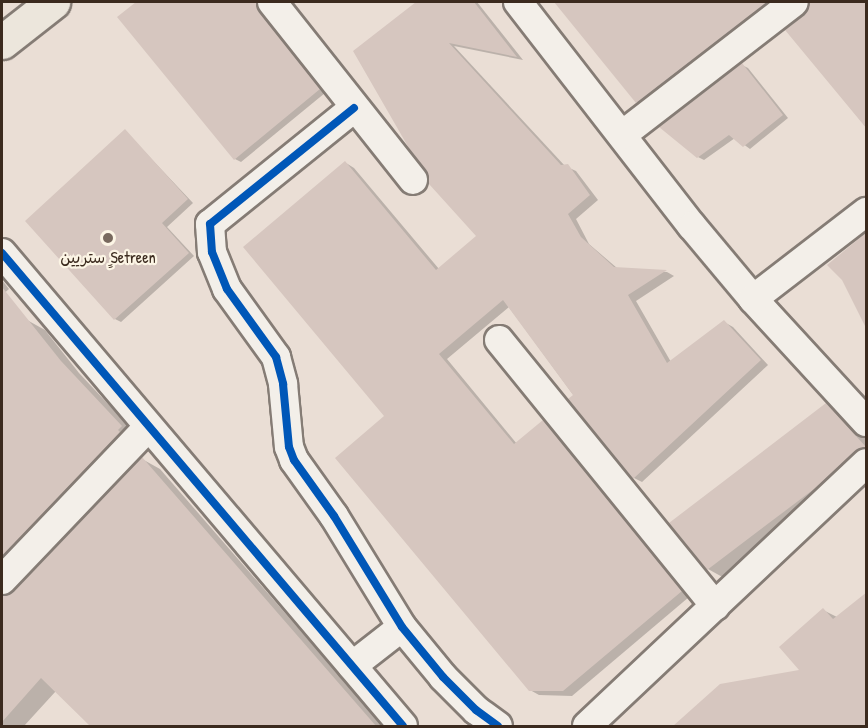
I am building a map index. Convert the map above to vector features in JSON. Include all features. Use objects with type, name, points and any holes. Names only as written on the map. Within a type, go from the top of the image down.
[{"type":"main road","points":[[2,42],[53,2]]},
{"type":"street","points":[[272,2],[412,180]]},
{"type":"street","points":[[518,2],[753,299],[867,422]]},
{"type":"street","points":[[622,135],[794,2]]},
{"type":"street","points":[[354,108],[210,224],[212,252],[227,289],[276,357],[283,384],[289,447],[294,460],[334,516],[402,627],[443,677],[476,710],[498,726]]},
{"type":"street","points":[[753,299],[867,212]]},
{"type":"street","points":[[2,253],[402,726]]},
{"type":"street","points":[[500,340],[715,606]]},
{"type":"street","points":[[2,580],[148,427]]},
{"type":"street","points":[[587,726],[867,463]]},
{"type":"street","points":[[352,666],[402,627]]},
{"type":"building","points":[[136,2],[256,2],[259,12],[320,89],[234,160],[117,17]]},
{"type":"building","points":[[416,2],[474,2],[517,57],[449,43],[561,165],[568,164],[590,195],[568,214],[581,237],[614,267],[667,270],[628,295],[667,363],[724,320],[761,360],[633,479],[568,399],[573,395],[503,300],[439,354],[514,444],[543,420],[682,591],[563,691],[529,691],[335,458],[384,416],[243,247],[345,161],[436,270],[476,236],[429,184],[426,170],[410,150],[353,51]]},
{"type":"building","points":[[554,2],[768,2],[636,103]]},
{"type":"building","points":[[810,2],[867,2],[867,129],[785,30],[805,15]]},
{"type":"building","points":[[742,63],[783,115],[743,147],[729,135],[697,158],[659,127]]},
{"type":"building","name":"ستريين ٍSetreen","points":[[125,129],[188,199],[162,223],[189,253],[114,320],[25,221]]},
{"type":"building","points":[[867,232],[867,330],[842,280],[827,265]]},
{"type":"building","points":[[2,287],[61,361],[122,426],[118,430],[120,432],[2,557]]},
{"type":"building","points":[[826,403],[866,447],[855,451],[814,489],[707,570],[669,523]]},
{"type":"building","points":[[142,457],[376,726],[90,726],[41,678],[2,722],[2,596],[14,591]]},
{"type":"building","points":[[867,592],[867,726],[673,726],[720,684],[799,670],[779,647],[823,608],[833,619]]},
{"type":"cycle path","points":[[354,108],[210,224],[212,252],[227,289],[276,357],[283,384],[289,447],[294,460],[334,516],[402,627],[443,677],[476,710],[498,726]]},
{"type":"cycle path","points":[[2,253],[403,726]]},
{"type":"place","name":"ستريين ٍSetreen","points":[[108,238]]}]
